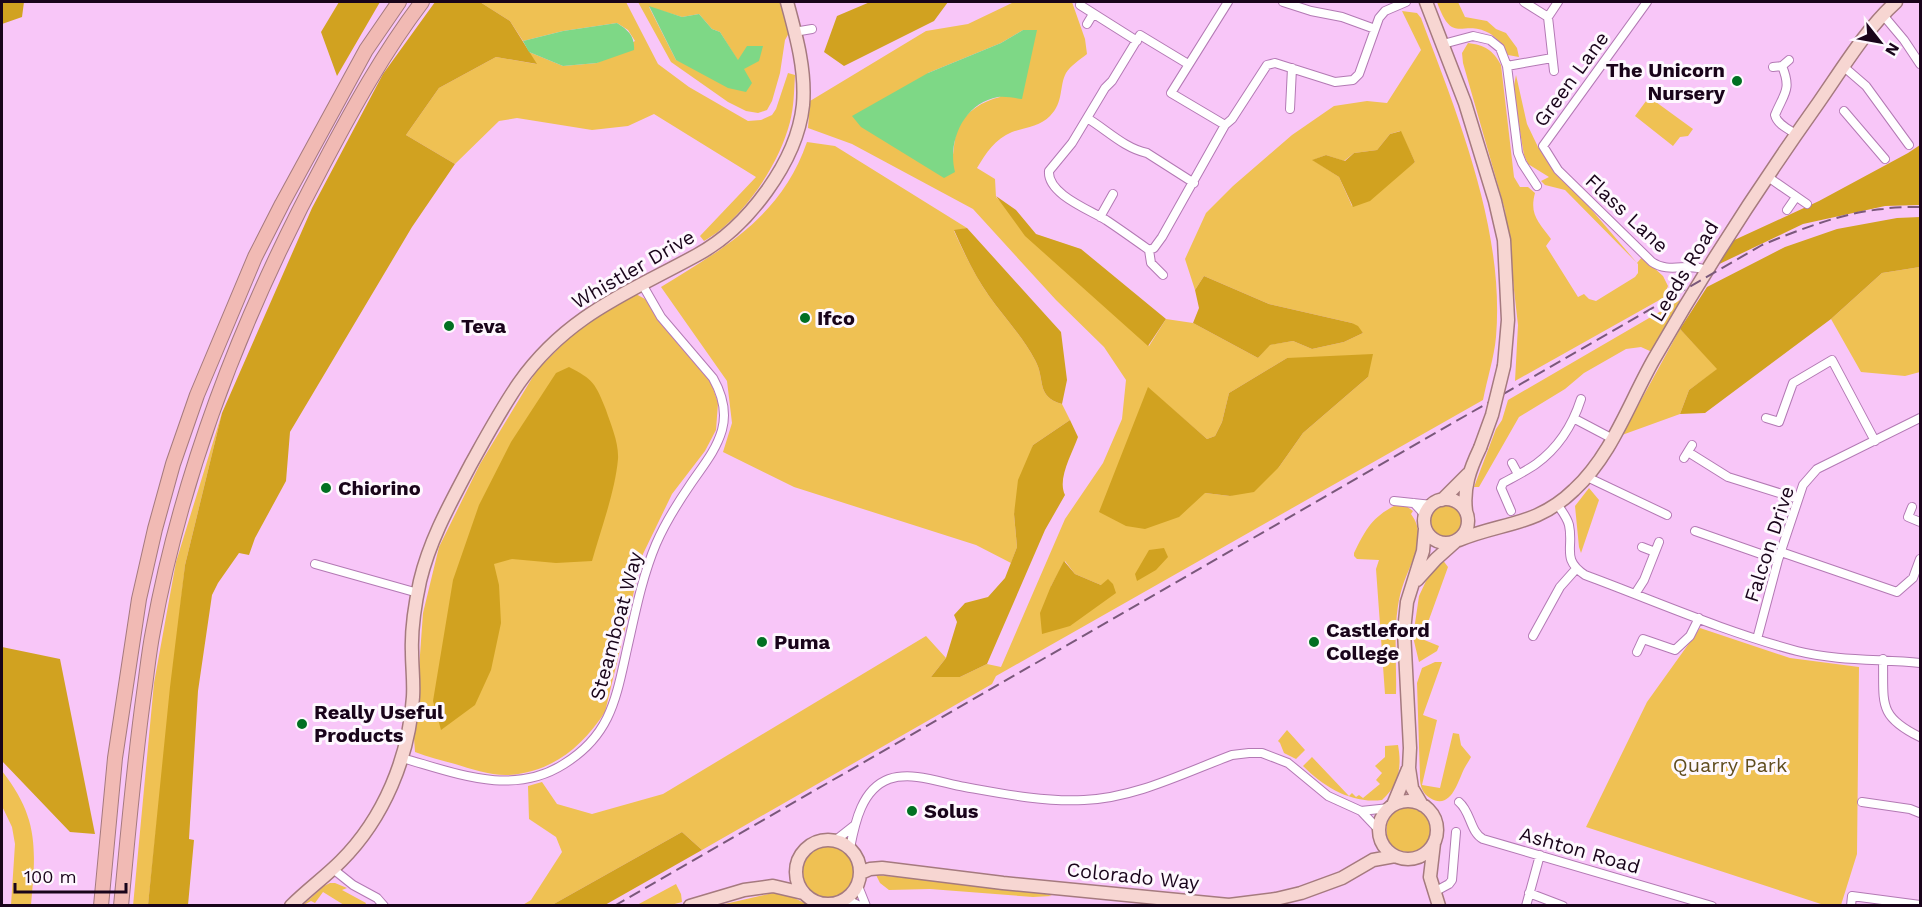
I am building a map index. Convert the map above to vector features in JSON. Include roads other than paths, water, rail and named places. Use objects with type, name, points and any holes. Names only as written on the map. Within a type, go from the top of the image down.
[{"type":"highway","points":[[101,906],[115,758],[139,599],[173,464],[197,395],[255,257],[366,50],[399,2]]},
{"type":"highway","points":[[121,906],[152,634],[184,500],[214,408],[241,337],[295,217],[383,58],[422,2]]},
{"type":"main road","name":"Whistler Drive","points":[[291,906],[354,847],[385,800],[402,758],[412,712],[414,687],[412,635],[418,593],[430,547],[454,494],[519,383],[538,359],[567,330],[611,299],[721,240],[762,198],[786,158],[801,117],[803,104],[801,62],[787,2]]},
{"type":"main road","points":[[1414,583],[1457,541],[1467,528],[1464,499],[1468,474],[1492,415],[1504,366],[1508,320],[1504,240],[1495,201],[1475,135],[1426,2]]},
{"type":"main road","name":"Leeds Road","points":[[1457,541],[1488,529],[1517,524],[1541,514],[1557,504],[1587,477],[1613,439],[1649,368],[1706,270],[1796,134],[1883,15],[1896,2]]},
{"type":"main road","points":[[1439,906],[1430,877],[1437,831],[1435,819],[1432,813],[1422,805],[1412,788],[1409,768],[1404,631],[1407,602],[1423,551],[1425,529],[1433,507],[1468,474]]},
{"type":"main road","points":[[1433,507],[1457,502],[1474,523],[1488,529]]},
{"type":"main road","points":[[1425,529],[1433,539],[1442,543],[1457,541]]},
{"type":"main road","points":[[1373,860],[1383,814],[1391,806],[1409,768]]},
{"type":"main road","points":[[1391,806],[1407,801],[1422,805]]},
{"type":"main road","points":[[1379,834],[1383,845],[1430,877]]},
{"type":"main road","points":[[826,840],[836,840],[852,850],[860,866],[858,886],[842,902],[816,904],[803,893],[797,881],[796,870],[802,853],[809,846],[826,840]]},
{"type":"main road","points":[[1399,857],[1413,858],[1422,855],[1434,842]]},
{"type":"main road","name":"Colorado Way","points":[[852,850],[865,860],[882,868]]},
{"type":"main road","name":"Colorado Way","points":[[861,873],[870,869],[882,868],[1003,883],[1229,905],[1276,899],[1300,893],[1342,878],[1373,860],[1399,857]]},
{"type":"main road","points":[[690,906],[744,890],[773,886],[788,878],[796,870]]},
{"type":"main road","points":[[773,886],[803,893]]},
{"type":"street","points":[[1225,126],[1171,93],[1228,2]]},
{"type":"street","points":[[1283,2],[1311,11],[1342,17],[1375,29]]},
{"type":"street","points":[[1149,250],[1154,248],[1162,237],[1225,126],[1267,65],[1275,63],[1335,82],[1353,80],[1359,74],[1379,18],[1385,11],[1406,2]]},
{"type":"street","points":[[1524,2],[1548,17]]},
{"type":"street","points":[[1554,71],[1548,17],[1558,2]]},
{"type":"street","name":"Green Lane","points":[[1543,146],[1647,2]]},
{"type":"street","points":[[1080,6],[1137,41]]},
{"type":"street","points":[[1087,24],[1093,14]]},
{"type":"street","points":[[1883,15],[1920,64]]},
{"type":"street","points":[[794,32],[812,29]]},
{"type":"street","points":[[1163,275],[1151,263],[1149,250],[1100,216],[1071,201],[1053,185],[1048,176],[1050,167],[1067,150],[1140,35],[1188,64]]},
{"type":"street","points":[[1443,44],[1473,36],[1482,38],[1500,48],[1507,66],[1518,153],[1537,186]]},
{"type":"street","points":[[1507,66],[1552,58]]},
{"type":"street","points":[[1789,60],[1778,67],[1788,80],[1788,86],[1775,115],[1781,124],[1796,134]]},
{"type":"street","points":[[1844,67],[1866,86],[1909,145]]},
{"type":"street","points":[[1290,109],[1292,68]]},
{"type":"street","points":[[1844,111],[1886,159]]},
{"type":"street","points":[[1087,118],[1107,130],[1111,136],[1139,152],[1147,153],[1194,183]]},
{"type":"street","name":"Flass Lane","points":[[1543,146],[1561,173],[1652,262],[1668,269],[1691,266],[1706,270]]},
{"type":"street","points":[[1768,177],[1807,204]]},
{"type":"street","points":[[1100,216],[1113,194]]},
{"type":"street","points":[[1787,210],[1796,197]]},
{"type":"street","name":"Steamboat Way","points":[[402,758],[484,780],[504,782],[523,780],[551,771],[578,754],[597,735],[609,716],[620,686],[639,600],[656,543],[672,512],[711,455],[723,425],[723,402],[719,388],[661,317],[642,284]]},
{"type":"street","points":[[1766,418],[1779,422],[1793,383],[1832,360],[1875,441]]},
{"type":"street","points":[[1511,511],[1501,488],[1503,483],[1537,463],[1560,440],[1575,418],[1581,399]]},
{"type":"street","points":[[1575,418],[1613,439]]},
{"type":"street","name":"Falcon Drive","points":[[1757,639],[1779,556],[1803,485],[1817,470],[1920,418]]},
{"type":"street","points":[[1688,452],[1728,477],[1798,499]]},
{"type":"street","points":[[1512,463],[1518,474]]},
{"type":"street","points":[[1587,477],[1667,515]]},
{"type":"street","points":[[1394,501],[1413,502],[1433,507]]},
{"type":"street","points":[[1557,504],[1568,522],[1570,559],[1576,569],[1585,575],[1757,639],[1799,651],[1833,657],[1920,663]]},
{"type":"street","points":[[1912,507],[1908,517],[1920,522]]},
{"type":"street","points":[[1695,531],[1897,592],[1913,578],[1920,559]]},
{"type":"street","points":[[1635,594],[1644,580],[1659,542]]},
{"type":"street","points":[[1642,547],[1655,552]]},
{"type":"street","points":[[315,564],[418,593]]},
{"type":"street","points":[[1533,636],[1560,587],[1576,569]]},
{"type":"street","points":[[1638,652],[1643,639],[1675,650],[1690,636],[1699,618]]},
{"type":"street","points":[[1883,660],[1884,706],[1893,720],[1920,737]]},
{"type":"street","points":[[852,850],[855,825],[871,791],[891,779],[915,777],[1014,795],[1084,800],[1131,793],[1232,755],[1249,753],[1262,753],[1288,763],[1328,796],[1361,811],[1379,834]]},
{"type":"street","name":"Ashton Road","points":[[1459,802],[1467,809],[1479,837],[1491,842],[1712,906]]},
{"type":"street","points":[[1862,802],[1910,809],[1920,813]]},
{"type":"street","points":[[1361,811],[1391,806]]},
{"type":"street","points":[[836,840],[855,825]]},
{"type":"street","points":[[1436,891],[1449,884],[1452,878],[1456,832]]},
{"type":"street","points":[[1526,906],[1540,855]]},
{"type":"street","points":[[333,869],[353,885],[377,898],[384,906]]},
{"type":"street","points":[[858,886],[866,906]]},
{"type":"street","points":[[1529,893],[1563,906]]},
{"type":"street","points":[[1851,906],[1852,896],[1920,905]]},
{"type":"street","points":[[842,902],[860,906]]},
{"type":"railway","points":[[614,906],[1762,245],[1852,214],[1892,208],[1920,207]]},
{"type":"place","name":"The Unicorn Nursery","points":[[1737,81]]},
{"type":"place","name":"Ifco","points":[[805,318]]},
{"type":"place","name":"Teva","points":[[449,326]]},
{"type":"place","name":"Chiorino","points":[[326,488]]},
{"type":"place","name":"Puma","points":[[762,642]]},
{"type":"place","name":"Castleford College","points":[[1314,642]]},
{"type":"place","name":"Really Useful Products","points":[[302,724]]},
{"type":"place","name":"Solus","points":[[912,811]]},
{"type":"park label","name":"Quarry Park","points":[[1730,765]]}]
